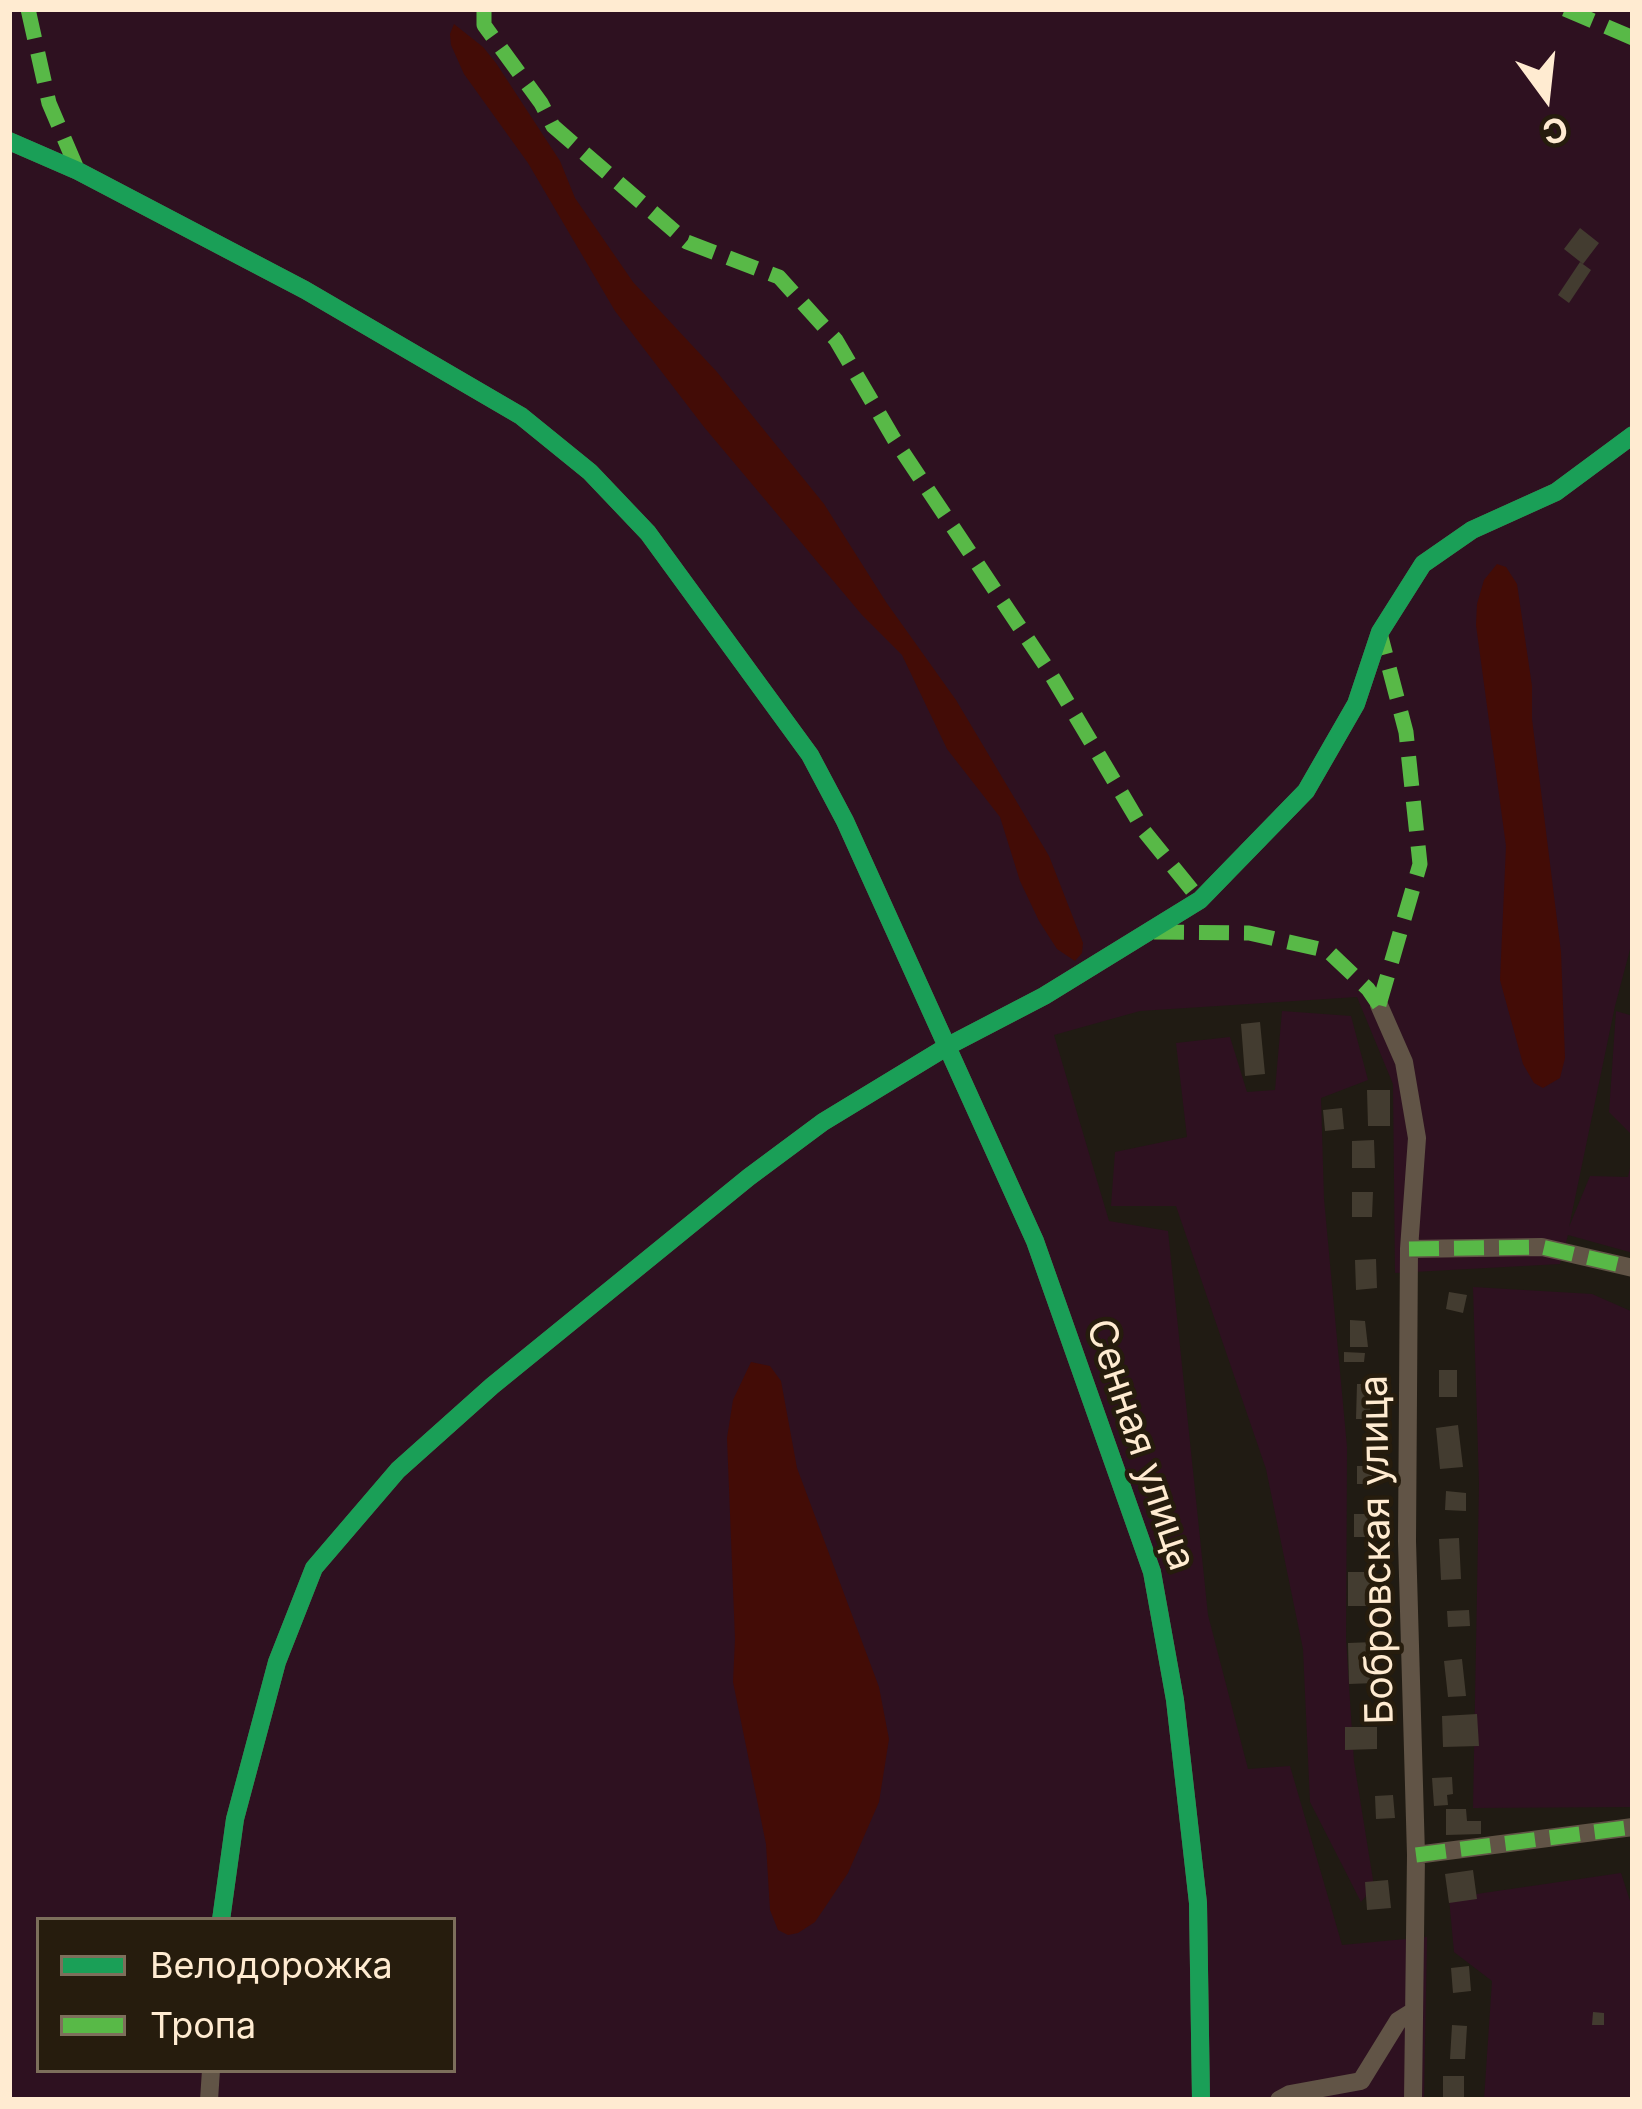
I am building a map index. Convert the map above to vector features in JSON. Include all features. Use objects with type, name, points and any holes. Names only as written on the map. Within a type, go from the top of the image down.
[{"type":"street","name":"Сенная улица","points":[[9,141],[79,171],[305,290],[521,416],[590,472],[648,532],[810,755],[845,821],[1035,1241],[1152,1572],[1175,1700],[1198,1903],[1201,2100]]},
{"type":"street","points":[[221,1917],[241,1796],[277,1662],[314,1568],[398,1470],[491,1386],[824,1122],[948,1046],[1044,996],[1199,900],[1306,791],[1356,704],[1380,632],[1424,564],[1472,530],[1556,492],[1633,436]]},
{"type":"street","name":"Бобровская улица","points":[[1379,1006],[1404,1062],[1417,1138],[1409,1249],[1407,1541],[1416,1855],[1413,2100]]},
{"type":"street","points":[[1409,1249],[1542,1247],[1633,1268]]},
{"type":"street","points":[[1416,1855],[1633,1827]]},
{"type":"street","points":[[1279,2100],[1361,2081],[1398,2021],[1414,2011]]},
{"type":"shaded area","points":[[9,9],[1633,9],[1633,938],[1569,1227],[1590,1176],[1628,1177],[1633,1154],[1633,1253],[1568,1235],[1560,1264],[1395,1273],[1393,1084],[1357,997],[1140,1011],[1054,1035],[1109,1221],[1168,1231],[1208,1615],[1248,1769],[1290,1766],[1342,1945],[1427,1937],[1424,2100],[9,2100]]},
{"type":"shaded area","points":[[454,24],[496,63],[560,161],[575,198],[633,282],[717,372],[824,504],[956,700],[1049,856],[1083,943],[1075,961],[1057,949],[1039,921],[1020,881],[1000,817],[947,749],[902,655],[862,615],[704,427],[615,311],[528,163],[464,74],[451,45]]},
{"type":"shaded area","points":[[1497,564],[1506,567],[1517,584],[1561,952],[1565,1058],[1560,1078],[1543,1088],[1534,1083],[1523,1064],[1500,980],[1506,846],[1476,625],[1484,580]]},
{"type":"shaded area","points":[[1282,1011],[1351,1016],[1368,1080],[1321,1098],[1324,1199],[1347,1447],[1346,1639],[1354,1762],[1374,1886],[1361,1902],[1310,1802],[1303,1649],[1266,1469],[1176,1206],[1111,1206],[1115,1152],[1187,1137],[1176,1043],[1230,1037],[1247,1092],[1275,1090]]},
{"type":"shaded area","points":[[1616,1011],[1633,1016],[1633,1136],[1609,1112]]},
{"type":"shaded area","points":[[1473,1287],[1592,1294],[1633,1312],[1633,1807],[1473,1808],[1479,1484]]},
{"type":"shaded area","points":[[751,1362],[770,1366],[781,1381],[797,1468],[879,1687],[889,1739],[879,1802],[848,1873],[815,1922],[788,1935],[778,1930],[770,1910],[766,1844],[733,1682],[727,1438],[733,1400]]},
{"type":"shaded area","points":[[1621,1873],[1633,1910],[1633,2100],[1484,2100],[1492,1981],[1454,1952],[1449,1898]]},
{"type":"building","points":[[1580,228],[1599,243],[1583,264],[1564,249]]},
{"type":"building","points":[[1580,262],[1591,270],[1569,303],[1558,295]]},
{"type":"building","points":[[1260,1022],[1265,1074],[1245,1076],[1241,1024]]},
{"type":"building","points":[[1367,1090],[1390,1090],[1390,1126],[1368,1126]]},
{"type":"building","points":[[1342,1108],[1344,1129],[1325,1131],[1323,1110]]},
{"type":"building","points":[[1374,1140],[1375,1168],[1352,1168],[1352,1141]]},
{"type":"building","points":[[1352,1192],[1373,1192],[1372,1217],[1352,1217]]},
{"type":"building","points":[[1376,1259],[1377,1288],[1356,1290],[1355,1260]]},
{"type":"building","points":[[1449,1292],[1467,1295],[1463,1313],[1446,1309]]},
{"type":"building","points":[[1350,1320],[1365,1321],[1368,1347],[1350,1347]]},
{"type":"building","points":[[1344,1352],[1365,1353],[1364,1362],[1344,1362]]},
{"type":"building","points":[[1439,1370],[1457,1370],[1457,1397],[1439,1397]]},
{"type":"building","points":[[1357,1384],[1371,1384],[1370,1419],[1356,1419]]},
{"type":"building","points":[[1458,1425],[1463,1467],[1440,1469],[1436,1428]]},
{"type":"building","points":[[1357,1466],[1372,1466],[1372,1484],[1357,1484]]},
{"type":"building","points":[[1446,1491],[1466,1493],[1466,1511],[1445,1510]]},
{"type":"building","points":[[1354,1514],[1368,1514],[1368,1537],[1354,1537]]},
{"type":"building","points":[[1459,1538],[1461,1579],[1441,1580],[1439,1539]]},
{"type":"building","points":[[1348,1572],[1372,1572],[1372,1606],[1348,1606]]},
{"type":"building","points":[[1469,1610],[1470,1626],[1448,1627],[1447,1611]]},
{"type":"building","points":[[1374,1642],[1375,1683],[1349,1684],[1348,1643]]},
{"type":"building","points":[[1462,1659],[1466,1696],[1448,1697],[1444,1661]]},
{"type":"building","points":[[1477,1714],[1479,1746],[1443,1747],[1442,1716]]},
{"type":"building","points":[[1345,1727],[1377,1727],[1377,1749],[1345,1750]]},
{"type":"building","points":[[1452,1777],[1448,1805],[1434,1806],[1432,1778]]},
{"type":"building","points":[[1393,1795],[1395,1818],[1376,1819],[1375,1796]]},
{"type":"building","points":[[1446,1809],[1466,1809],[1467,1821],[1481,1821],[1481,1834],[1446,1835]]},
{"type":"building","points":[[1473,1870],[1477,1899],[1449,1903],[1445,1874]]},
{"type":"building","points":[[1388,1880],[1391,1908],[1367,1910],[1365,1882]]},
{"type":"building","points":[[1469,1966],[1471,1991],[1453,1993],[1451,1968]]},
{"type":"building","points":[[1593,2012],[1604,2013],[1604,2025],[1592,2025]]},
{"type":"building","points":[[1452,2025],[1467,2026],[1465,2059],[1450,2059]]},
{"type":"building","points":[[1443,2076],[1464,2076],[1464,2100],[1443,2100]]},
{"type":"marked path","points":[[28,9],[49,103],[78,171]]},
{"type":"marked path","points":[[484,9],[484,25],[553,126],[687,242],[779,277],[836,340],[894,439],[1047,668],[1144,831],[1200,900]]},
{"type":"marked path","points":[[1565,9],[1633,38]]},
{"type":"marked path","points":[[1379,1005],[1420,864],[1406,732],[1381,637]]},
{"type":"marked path","points":[[1154,932],[1249,933],[1328,951],[1379,1005]]},
{"type":"marked path","points":[[1409,1249],[1542,1247],[1633,1268]]},
{"type":"marked path","points":[[1416,1855],[1633,1827]]},
{"type":"cycle path","points":[[9,141],[78,171],[305,290],[521,416],[590,472],[648,533],[810,755],[845,821],[1035,1241],[1152,1572],[1175,1700],[1198,1903],[1201,2100]]},
{"type":"cycle path","points":[[221,1917],[235,1819],[277,1662],[314,1568],[398,1470],[492,1386],[823,1122],[1200,900],[1306,791],[1356,704],[1380,632],[1423,564],[1472,530],[1556,492],[1633,435]]}]
